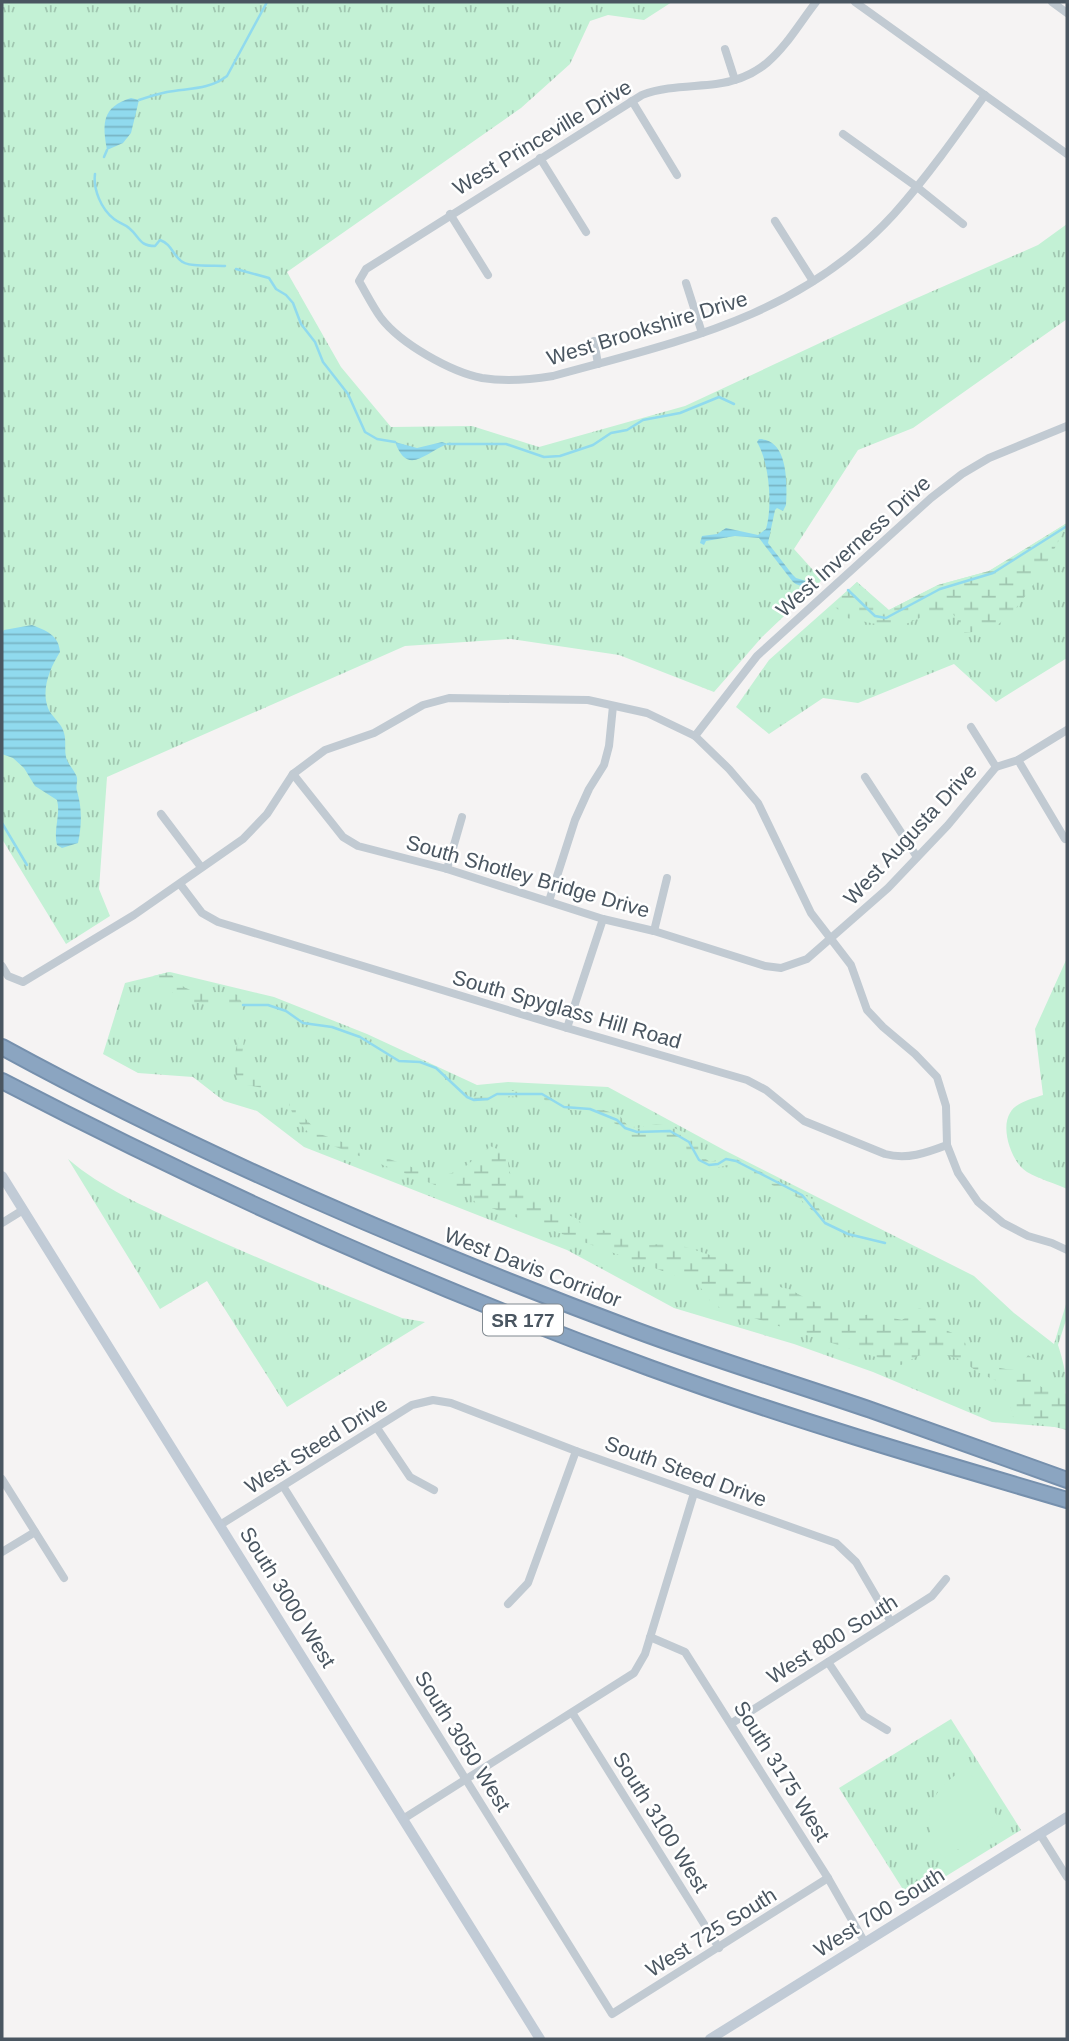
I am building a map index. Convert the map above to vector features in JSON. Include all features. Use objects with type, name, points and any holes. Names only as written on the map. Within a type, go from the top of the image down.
[{"type":"highway","name":"West Davis Corridor","points":[[2,1047],[193,1144],[378,1228],[623,1325],[1067,1480]]},
{"type":"highway","name":"SR 177","points":[[2,1081],[109,1137],[242,1200],[387,1265],[529,1322],[660,1371],[835,1431],[1067,1500]]},
{"type":"main road","name":"South 3000 West","points":[[2,1176],[540,2039]]},
{"type":"main road","name":"West 700 South","points":[[710,2039],[1067,1817]]},
{"type":"street","name":"West Princeville Drive","points":[[359,281],[366,269],[632,101],[659,89],[719,84],[755,74],[773,58],[816,2]]},
{"type":"street","points":[[855,2],[1067,154]]},
{"type":"street","points":[[1052,2],[1067,13]]},
{"type":"street","points":[[725,50],[735,80]]},
{"type":"street","name":"West Brookshire Drive","points":[[359,281],[382,319],[399,337],[422,354],[480,377],[525,381],[598,364],[702,333],[760,312],[813,281],[861,246],[893,215],[985,95]]},
{"type":"street","points":[[632,101],[677,175]]},
{"type":"street","points":[[843,134],[963,224]]},
{"type":"street","points":[[540,158],[586,232]]},
{"type":"street","points":[[450,214],[488,275]]},
{"type":"street","points":[[775,222],[813,281]]},
{"type":"street","points":[[686,283],[702,333]]},
{"type":"street","points":[[594,341],[598,364]]},
{"type":"street","name":"West Inverness Drive","points":[[695,736],[757,656],[931,498],[962,474],[989,458],[1067,426]]},
{"type":"street","points":[[2,967],[8,976],[19,982],[26,981],[112,929],[243,839],[267,814],[293,774],[325,750],[374,733],[423,705],[449,698],[588,700],[647,713],[695,736],[729,769],[758,803],[811,913],[851,965],[867,1010],[937,1077],[946,1106],[947,1145],[958,1173],[978,1202],[1003,1223],[1028,1236],[1052,1242],[1067,1250]]},
{"type":"street","points":[[549,901],[575,820],[604,765],[613,706]]},
{"type":"street","points":[[971,727],[996,767]]},
{"type":"street","name":"West Augusta Drive","points":[[781,968],[807,959],[888,888],[996,767],[1018,760],[1067,730]]},
{"type":"street","points":[[1018,760],[1065,839]]},
{"type":"street","name":"South Shotley Bridge Drive","points":[[293,774],[343,837],[359,846],[447,869],[603,919],[654,931],[765,966],[781,968]]},
{"type":"street","points":[[865,777],[917,857]]},
{"type":"street","points":[[161,814],[201,867]]},
{"type":"street","points":[[447,869],[462,817]]},
{"type":"street","points":[[654,931],[667,878]]},
{"type":"street","name":"South Spyglass Hill Road","points":[[180,884],[202,913],[218,922],[747,1080],[766,1090],[804,1121],[886,1154],[898,1158],[924,1154],[947,1145]]},
{"type":"street","points":[[567,1028],[603,919]]},
{"type":"street","points":[[2,1223],[23,1210]]},
{"type":"street","name":"West Steed Drive","points":[[220,1525],[412,1405],[433,1400]]},
{"type":"street","name":"South Steed Drive","points":[[433,1400],[451,1404],[836,1543],[856,1562],[891,1622]]},
{"type":"street","points":[[377,1428],[410,1477],[434,1489]]},
{"type":"street","points":[[508,1604],[528,1583],[576,1451]]},
{"type":"street","points":[[2,1479],[64,1578]]},
{"type":"street","name":"South 3050 West","points":[[283,1486],[612,2014]]},
{"type":"street","points":[[403,1819],[634,1673],[645,1654],[695,1493]]},
{"type":"street","points":[[2,1552],[34,1532]]},
{"type":"street","name":"West 800 South","points":[[732,1723],[932,1596],[946,1579]]},
{"type":"street","name":"South 3175 West","points":[[650,1637],[685,1652],[828,1878],[865,1943]]},
{"type":"street","points":[[828,1662],[864,1716],[887,1731]]},
{"type":"street","name":"South 3100 West","points":[[573,1714],[719,1948]]},
{"type":"street","points":[[1040,1834],[1067,1877]]},
{"type":"street","name":"West 725 South","points":[[612,2014],[828,1878]]},
{"type":"green space","points":[[2,2],[672,2],[644,20],[608,15],[590,21],[570,64],[521,108],[287,272],[341,367],[391,427],[472,426],[539,447],[685,406],[910,301],[1038,245],[1067,224],[1067,319],[913,428],[858,450],[794,549],[822,580],[762,637],[714,692],[619,655],[511,639],[405,646],[107,777],[99,889],[110,916],[66,944],[2,839]]},
{"type":"green space","points":[[1067,523],[1067,658],[996,702],[954,664],[858,703],[823,698],[769,734],[736,707],[769,660],[857,582],[889,610],[938,585],[989,571]]},
{"type":"green space","points":[[1067,523],[1047,562],[1019,605],[992,627],[963,633],[958,620],[951,612],[935,611],[906,624],[890,627],[847,618],[833,605],[857,582],[870,594],[875,608],[885,612],[938,585],[989,571]]},
{"type":"green space","points":[[1067,958],[1067,1189],[1022,1168],[1012,1154],[1006,1128],[1010,1113],[1016,1106],[1043,1095],[1035,1029]]},
{"type":"green space","points":[[169,972],[192,991],[238,995],[243,1005],[242,1015],[235,1016],[233,1007],[228,1005],[197,1003],[181,998],[153,976]]},
{"type":"green space","points":[[170,972],[274,997],[367,1034],[477,1085],[508,1082],[608,1087],[724,1150],[974,1276],[1014,1313],[1054,1344],[1067,1301],[1067,1317],[1058,1345],[1066,1386],[1055,1427],[992,1422],[873,1372],[794,1344],[674,1308],[567,1250],[304,1147],[257,1111],[224,1101],[193,1077],[138,1073],[103,1054],[125,983]]},
{"type":"green space","points":[[240,1028],[245,1030],[242,1056],[244,1068],[250,1075],[286,1090],[293,1097],[299,1112],[320,1134],[439,1177],[461,1170],[490,1146],[507,1153],[510,1173],[522,1191],[581,1223],[649,1245],[686,1247],[719,1258],[761,1283],[789,1289],[811,1301],[865,1315],[875,1314],[902,1320],[919,1308],[934,1313],[941,1326],[964,1338],[970,1354],[984,1363],[1018,1370],[1028,1355],[1036,1360],[1030,1374],[1037,1383],[1049,1390],[1065,1394],[1067,1392],[1067,1430],[1013,1417],[1009,1403],[1016,1398],[1014,1388],[981,1374],[959,1359],[933,1351],[901,1365],[713,1305],[698,1284],[475,1202],[462,1188],[443,1188],[315,1139],[294,1118],[287,1098],[274,1090],[238,1081],[234,1061]]},
{"type":"green space","points":[[495,1091],[538,1091],[548,1094],[554,1101],[581,1103],[619,1115],[628,1126],[670,1126],[696,1138],[703,1157],[710,1162],[717,1160],[723,1152],[816,1201],[825,1223],[799,1198],[730,1165],[709,1169],[687,1153],[686,1145],[669,1138],[633,1138],[616,1124],[584,1111],[560,1109],[541,1098],[501,1096],[482,1103],[471,1101],[467,1097],[482,1096]]},
{"type":"green space","points":[[68,1159],[109,1188],[184,1225],[402,1318],[425,1322],[287,1407],[207,1281],[160,1309]]},
{"type":"green space","points":[[951,1719],[1021,1830],[909,1899],[839,1788]]},
{"type":"green space","points":[[967,1768],[1001,1822],[943,1859],[931,1831],[931,1807],[943,1786]]},
{"type":"water","points":[[131,98],[139,100],[131,133],[123,143],[107,150],[106,117],[114,106]]},
{"type":"water","points":[[759,439],[776,446],[786,475],[786,505],[783,511],[777,508],[775,510],[768,543],[796,578],[816,584],[801,586],[793,582],[759,538],[735,536],[706,541],[704,545],[700,543],[702,536],[717,534],[726,528],[758,535],[766,529],[769,484],[757,442]]},
{"type":"water","points":[[395,442],[417,448],[442,442],[448,444],[411,460],[400,452]]},
{"type":"water","points":[[32,625],[50,634],[57,641],[60,652],[48,679],[46,701],[49,711],[63,730],[66,757],[77,779],[81,816],[78,843],[62,848],[57,845],[56,839],[57,800],[35,786],[24,768],[13,758],[2,754],[2,634],[4,630]]},
{"type":"waterway","points":[[139,100],[167,92],[206,86],[227,76],[267,2]]},
{"type":"waterway","points":[[104,157],[107,150]]},
{"type":"waterway","points":[[95,174],[97,192],[105,210],[129,228],[143,243],[155,246],[160,240],[169,246],[183,263],[225,266]]},
{"type":"waterway","points":[[236,269],[269,278],[276,289],[286,295],[293,303],[301,324],[315,342],[323,362],[348,394],[365,432],[377,439],[395,442]]},
{"type":"waterway","points":[[448,444],[506,444],[544,457],[560,456],[593,445],[611,433],[627,430],[643,420],[680,413],[719,397],[734,404]]},
{"type":"waterway","points":[[848,590],[875,616],[886,618],[940,589],[993,573],[1067,526]]},
{"type":"waterway","points":[[2,823],[27,865]]},
{"type":"waterway","points":[[243,1005],[268,1005],[286,1011],[303,1023],[332,1027],[360,1037],[399,1061],[420,1062],[436,1068],[467,1097],[474,1100],[488,1099],[497,1094],[542,1094],[564,1107],[590,1109],[637,1132],[670,1131],[689,1142],[699,1160],[709,1165],[726,1159],[736,1161],[802,1195],[825,1223],[848,1234],[885,1243]]}]
